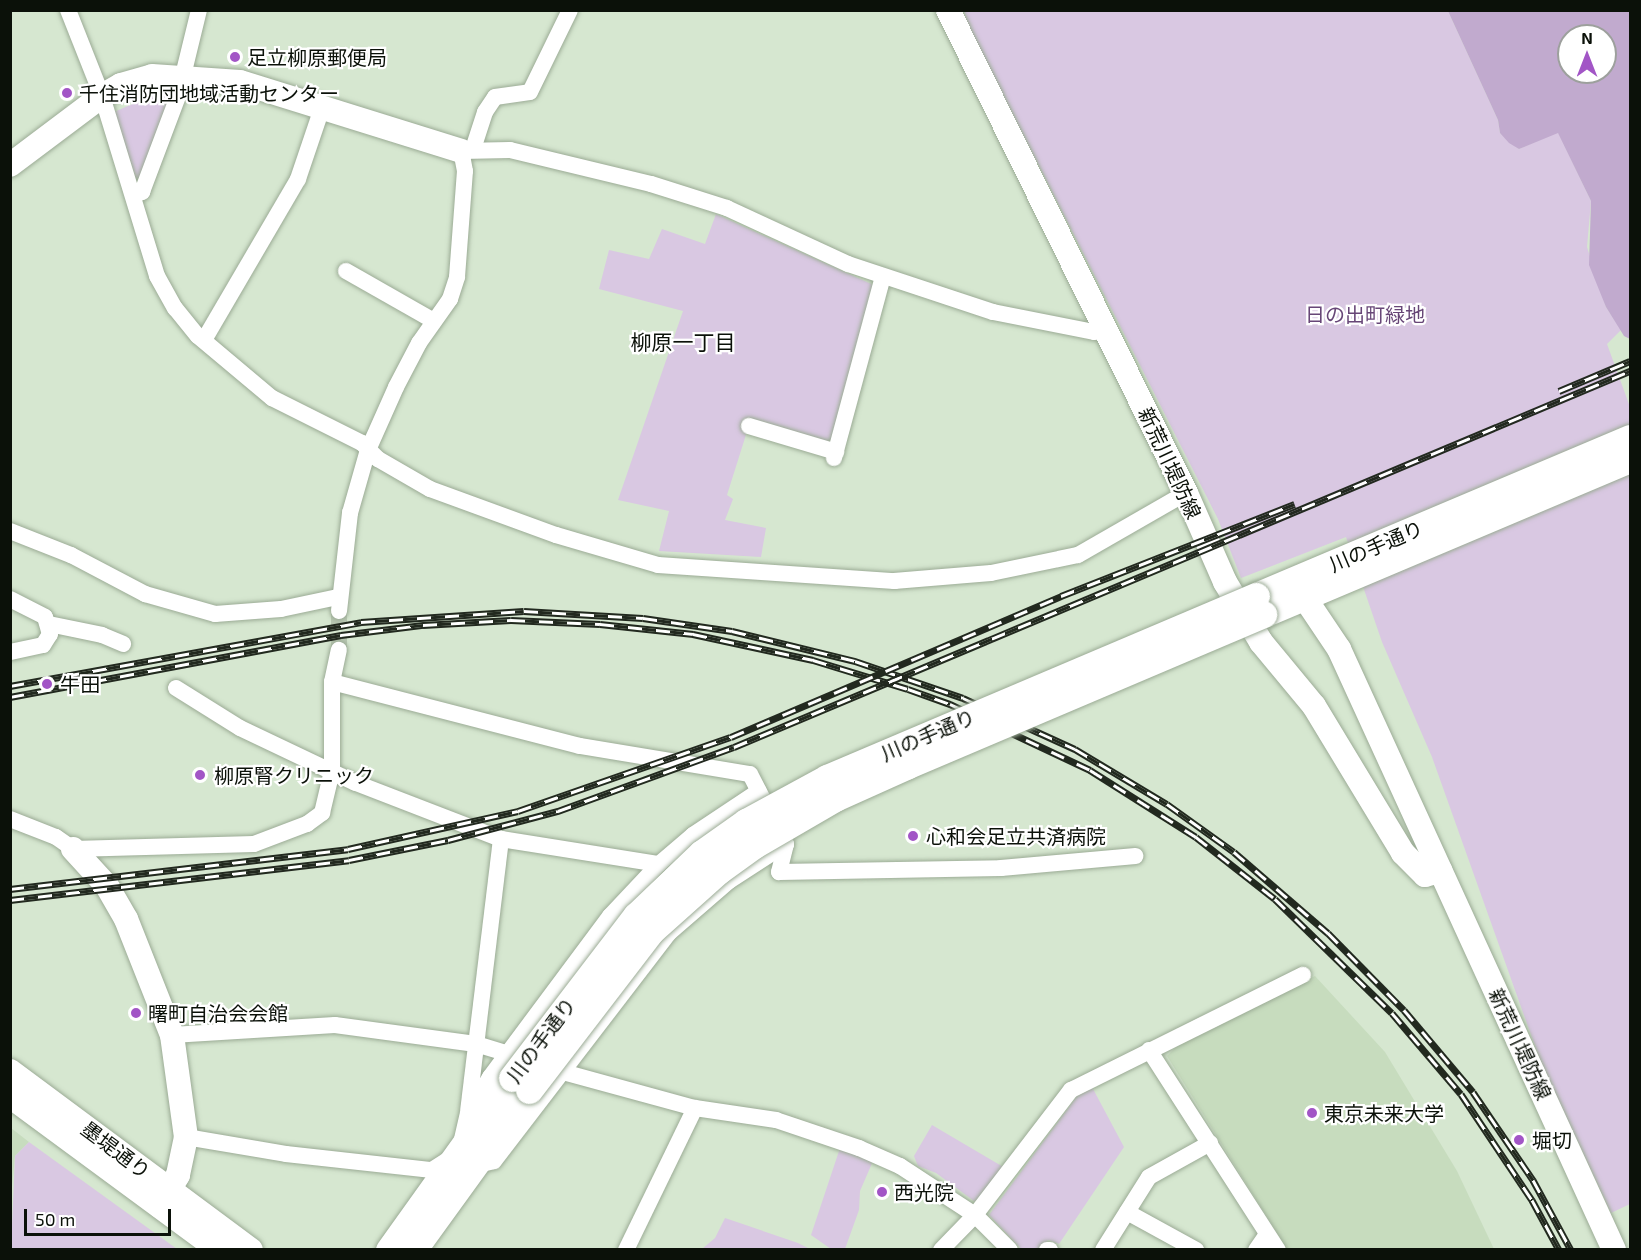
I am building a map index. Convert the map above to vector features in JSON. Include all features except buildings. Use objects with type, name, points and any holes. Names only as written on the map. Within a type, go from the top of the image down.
[{"type":"main road","name":"新荒川堤防線","points":[[948,10],[1186,493],[1225,582],[1261,642],[1314,706],[1403,853],[1425,875],[1440,871]]},
{"type":"main road","points":[[10,165],[102,96],[136,79],[184,76],[240,82],[467,150]]},
{"type":"main road","name":"川の手通り","points":[[413,1250],[517,1074],[636,916],[702,853],[746,822],[827,778],[1259,605],[1630,438]]},
{"type":"main road","name":"川の手通り","points":[[1308,584],[1630,459]]},
{"type":"main road","name":"新荒川堤防線","points":[[1308,584],[1614,1250]]},
{"type":"main road","points":[[73,849],[107,886],[126,919],[172,1035],[186,1137],[166,1198]]},
{"type":"main road","name":"墨堤通り","points":[[10,1071],[166,1198],[219,1250]]},
{"type":"main road","name":"墨堤通り","points":[[10,1096],[166,1198],[251,1250]]},
{"type":"main road","name":"川の手通り","points":[[388,1250],[467,1160]]},
{"type":"street","points":[[68,10],[102,96],[135,195],[157,276],[175,308],[204,340],[272,398],[362,443],[368,450],[430,489],[464,504],[658,565],[894,581],[992,573],[1069,558],[1094,549],[1186,493]]},
{"type":"street","points":[[135,195],[142,192],[184,76],[199,10]]},
{"type":"street","points":[[10,531],[71,555],[145,594],[216,614],[338,604],[350,513],[368,450],[401,378],[450,298],[459,267],[467,150],[485,112],[495,97],[530,92],[570,10]]},
{"type":"street","points":[[204,340],[298,179],[322,108]]},
{"type":"street","points":[[467,150],[510,150],[651,184],[727,208],[883,276],[993,312],[1094,332],[1104,327]]},
{"type":"street","points":[[346,271],[434,321]]},
{"type":"street","points":[[749,426],[835,455],[883,276]]},
{"type":"street","points":[[10,599],[45,617],[49,624],[50,634],[43,645],[10,652]]},
{"type":"street","points":[[49,624],[102,635],[123,644]]},
{"type":"street","points":[[10,819],[56,837],[73,849],[254,844],[307,824],[322,813],[332,771],[332,682],[339,651]]},
{"type":"street","points":[[332,682],[580,746],[750,774],[786,844],[779,872],[1001,868],[1135,856]]},
{"type":"street","points":[[176,688],[240,728],[332,771],[501,839],[658,864]]},
{"type":"street","points":[[468,1114],[517,1074],[610,916],[658,864],[693,835],[759,791]]},
{"type":"street","points":[[467,1160],[468,1114],[501,839]]},
{"type":"street","points":[[186,1137],[286,1154],[432,1170],[467,1160],[494,1161],[669,933],[729,881],[786,844]]},
{"type":"street","points":[[940,1250],[975,1215],[1071,1090],[1304,975]]},
{"type":"street","points":[[172,1035],[334,1025],[476,1044],[517,1074]]},
{"type":"street","points":[[1149,1050],[1278,1250]]},
{"type":"street","points":[[563,1072],[694,1108],[776,1120],[859,1149],[900,1166],[975,1215],[1010,1250]]},
{"type":"street","points":[[626,1250],[694,1108]]},
{"type":"street","points":[[1103,1250],[1149,1177],[1210,1143]]},
{"type":"street","points":[[1127,1212],[1196,1250]]},
{"type":"street","points":[[1256,1250],[1268,1234]]},
{"type":"shaded area","points":[[1448,11],[1630,11],[1630,339],[1624,336],[1606,307],[1589,265],[1591,201],[1558,133],[1519,149],[1509,143],[1500,133],[1498,120]]},
{"type":"shaded area","name":"東京未来大学","points":[[1315,976],[1385,1052],[1457,1171],[1494,1249],[1287,1249],[1167,1056],[1178,1045]]},
{"type":"shaded area","points":[[11,1128],[29,1142],[15,1156],[11,1197]]},
{"type":"green space","name":"日の出町緑地","points":[[964,11],[1448,11],[1498,120],[1500,133],[1519,149],[1558,132],[1591,201],[1587,247],[1606,307],[1621,330],[1607,344],[1630,407],[1630,1204],[1611,1213],[1541,1063],[1432,757],[1382,642],[1346,537],[1241,578],[1218,519],[968,26]]},
{"type":"green space","points":[[158,93],[171,94],[144,178],[136,178],[114,112]]},
{"type":"green space","points":[[716,214],[878,287],[833,445],[750,422],[727,495],[733,499],[725,520],[766,528],[761,557],[659,551],[669,511],[618,500],[683,311],[599,289],[609,250],[649,259],[662,229],[705,244]]},
{"type":"green space","points":[[1092,1087],[1124,1147],[1059,1244],[1048,1240],[1042,1249],[1021,1249],[989,1215],[1083,1088]]},
{"type":"green space","points":[[932,1125],[1005,1168],[982,1200],[974,1201],[936,1173],[918,1166],[914,1156]]},
{"type":"green space","points":[[29,1142],[177,1249],[11,1249],[15,1156]]},
{"type":"green space","points":[[840,1148],[873,1161],[860,1191],[859,1210],[845,1249],[831,1249],[811,1235]]},
{"type":"green space","points":[[725,1218],[810,1249],[702,1249],[715,1238]]},
{"type":"tunnel","points":[[339,611],[339,650]]},
{"type":"railway","points":[[1559,391],[1630,361]]},
{"type":"railway","points":[[10,900],[349,860],[448,840],[558,811],[734,747],[1630,371]]},
{"type":"railway","points":[[10,889],[348,849],[518,811],[731,737],[1061,596],[1294,504]]},
{"type":"railway","points":[[10,686],[361,622],[524,611],[643,618],[732,631],[855,661],[963,698],[1075,749],[1167,804],[1234,852],[1328,933],[1404,1010],[1473,1092],[1533,1180],[1571,1250]]},
{"type":"railway","points":[[10,697],[341,635],[423,625],[511,620],[600,624],[693,634],[813,660],[908,689],[950,704],[1090,770],[1196,837],[1275,899],[1392,1013],[1461,1094],[1532,1200],[1559,1250]]},
{"type":"place","name":"足立柳原郵便局","points":[[235,57]]},
{"type":"place","name":"千住消防団地域活動センター","points":[[67,93]]},
{"type":"place","name":"牛田","points":[[47,684]]},
{"type":"place","name":"柳原腎クリニック","points":[[200,775]]},
{"type":"place","name":"心和会足立共済病院","points":[[913,836]]},
{"type":"place","name":"曙町自治会会館","points":[[136,1013]]},
{"type":"place","name":"東京未来大学","points":[[1312,1113]]},
{"type":"place","name":"堀切","points":[[1519,1140]]},
{"type":"place","name":"西光院","points":[[882,1192]]},
{"type":"district","name":"柳原一丁目","points":[[683,342]]}]
